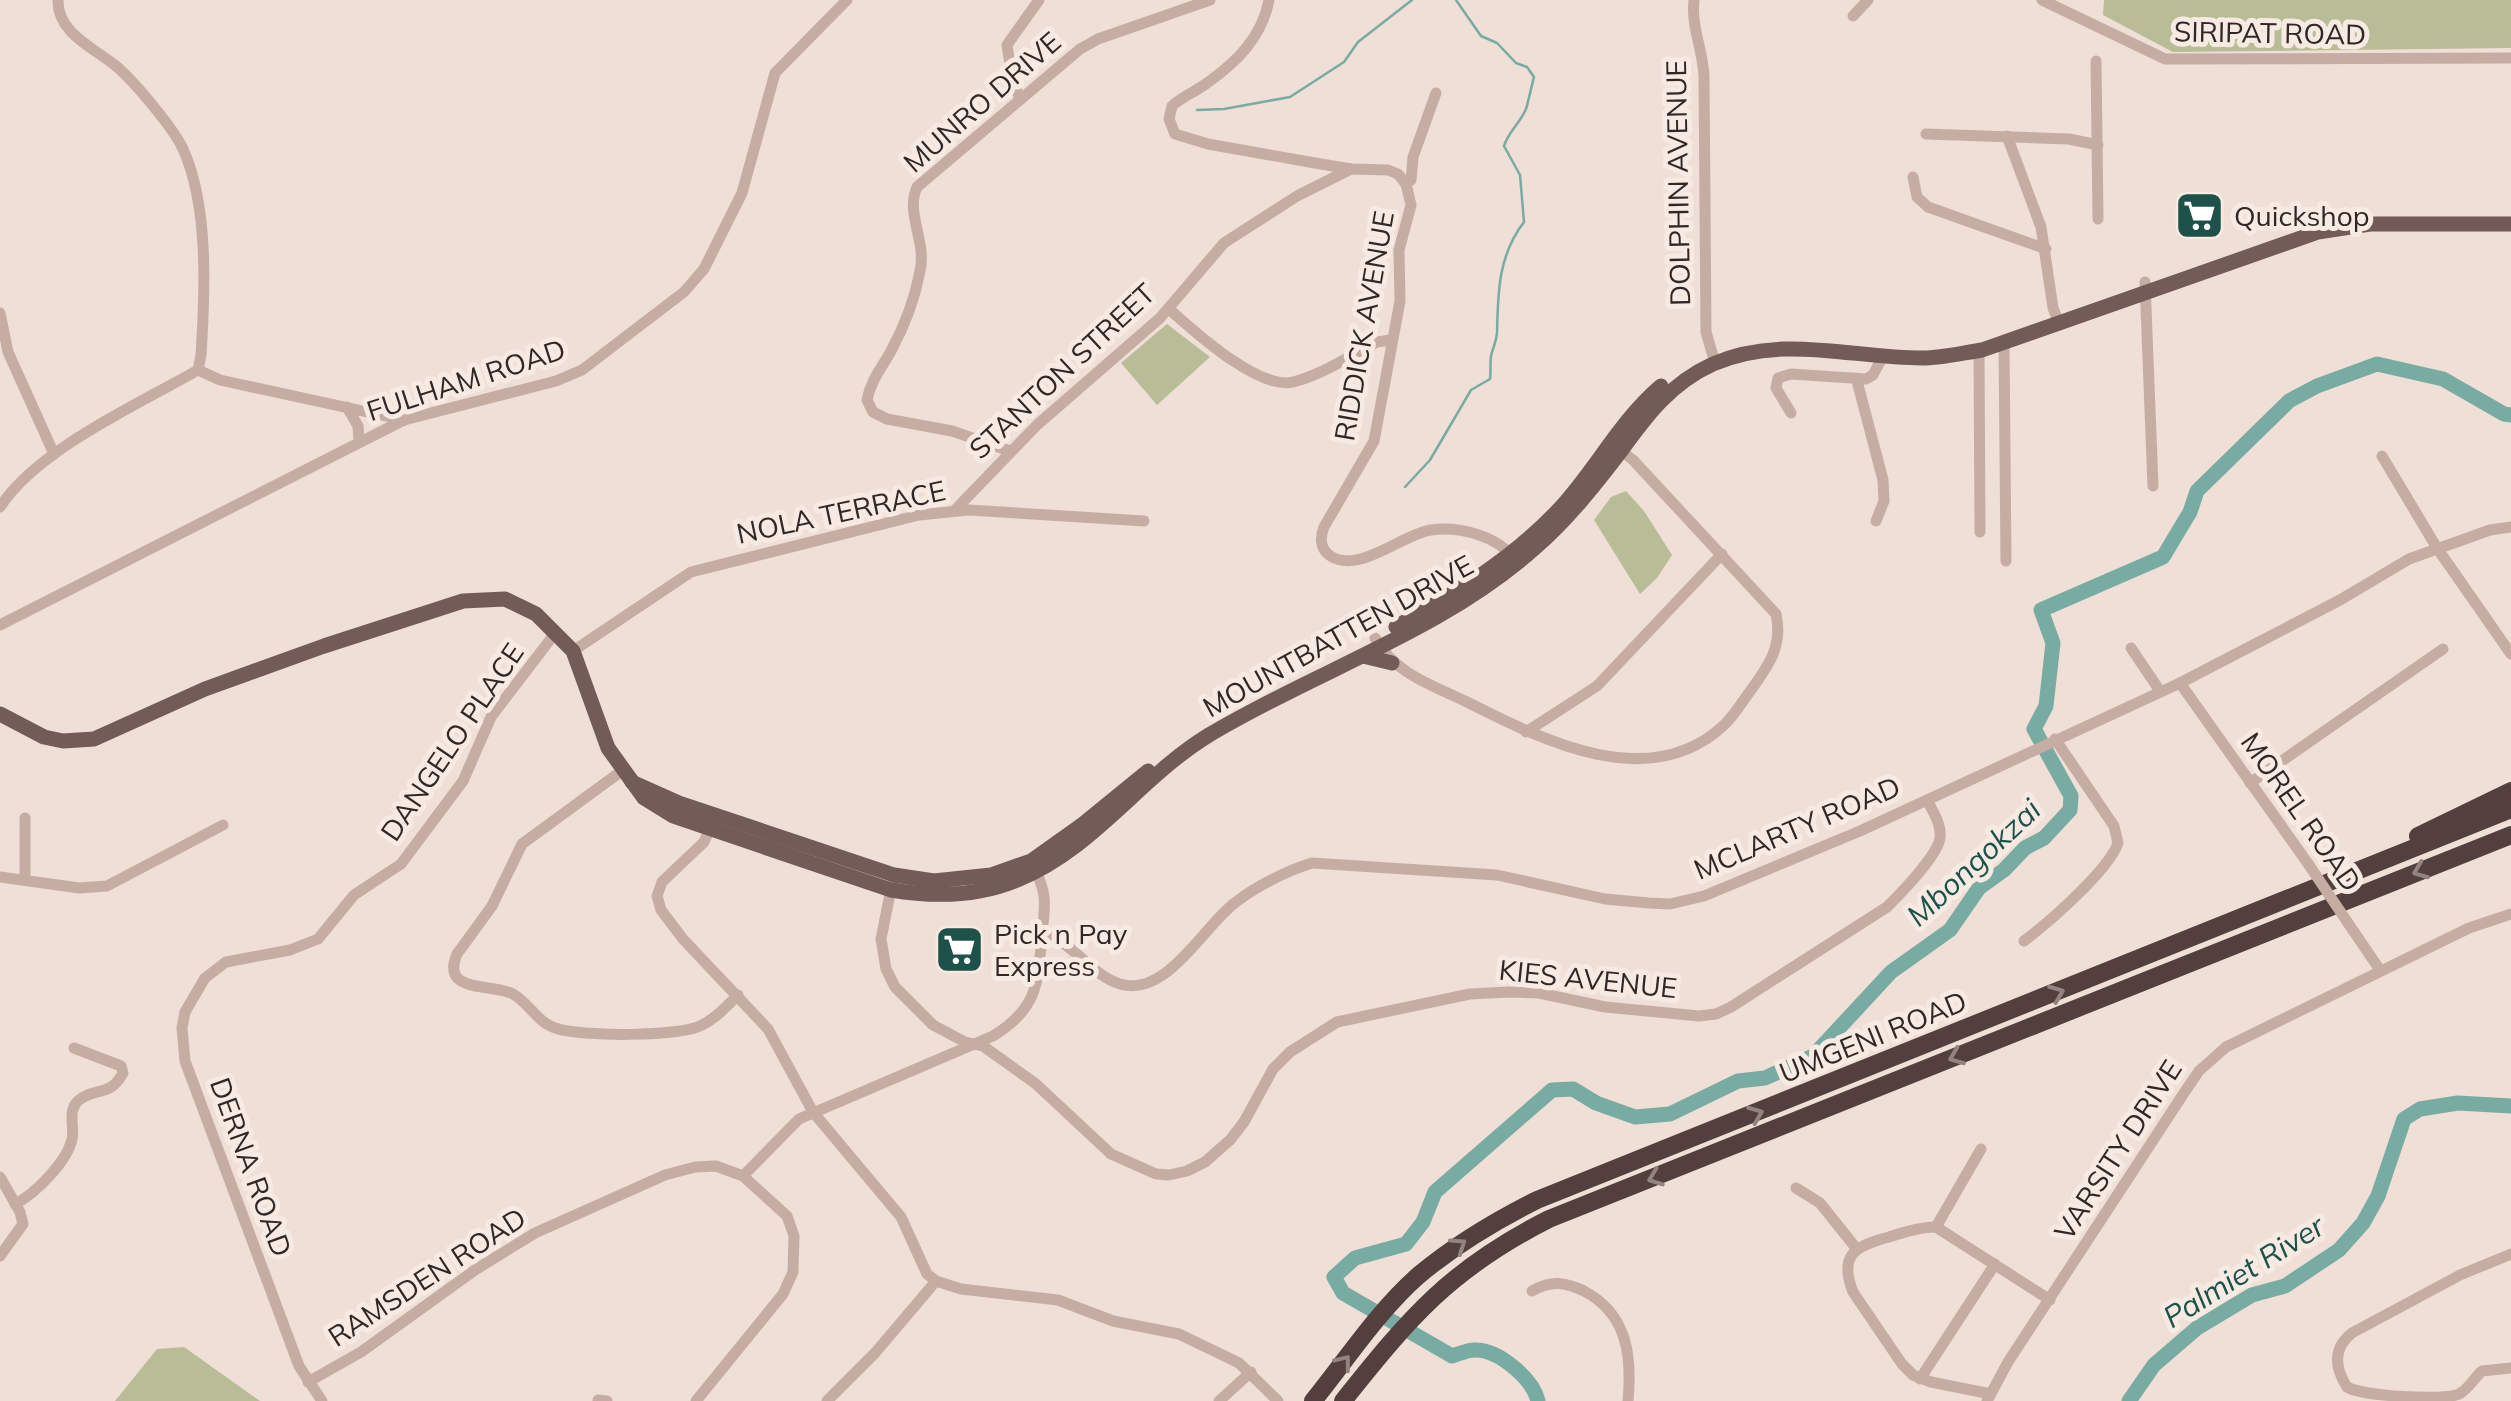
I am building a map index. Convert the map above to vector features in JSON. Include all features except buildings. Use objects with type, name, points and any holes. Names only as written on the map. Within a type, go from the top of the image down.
[{"type":"highway","points":[[2268,907],[2511,791]]},
{"type":"highway","name":"UMGENI ROAD","points":[[1314,1401],[1380,1316],[1416,1278],[1493,1222],[1538,1200],[2511,809]]},
{"type":"highway","name":"UMGENI ROAD","points":[[1343,1401],[1402,1327],[1437,1292],[1485,1254],[1549,1219],[2511,835]]},
{"type":"main road","name":"MOUNTBATTEN DRIVE","points":[[1714,359],[1804,347],[1925,358],[1979,350],[2147,286],[2318,228],[2369,215],[2511,214]]},
{"type":"main road","name":"MOUNTBATTEN DRIVE","points":[[2318,228],[2511,224]]},
{"type":"main road","name":"MOUNTBATTEN DRIVE","points":[[0,714],[44,737],[63,742],[94,738],[262,667],[474,599],[505,599],[536,614],[572,651],[608,748],[644,798],[656,806],[893,882],[922,895],[1013,882],[1189,741],[1239,710],[1464,600],[1556,528],[1616,447],[1661,399],[1714,359],[1766,340],[1918,348],[1952,346],[2057,319]]},
{"type":"main road","name":"MOUNTBATTEN DRIVE","points":[[1034,867],[1087,839],[1199,742],[1362,656],[1378,643]]},
{"type":"main road","points":[[1362,656],[1392,663]]},
{"type":"street","points":[[58,0],[62,21],[74,35],[118,67],[182,146],[198,202],[201,236],[202,334],[198,370]]},
{"type":"street","name":"FULHAM ROAD","points":[[0,625],[404,420],[582,370],[684,292],[704,269],[742,193],[775,74],[847,0]]},
{"type":"street","points":[[1020,98],[1013,83],[1007,45],[1039,0]]},
{"type":"street","name":"MUNRO DRIVE","points":[[1010,451],[952,431],[887,420],[873,412],[867,400],[870,382],[899,333],[922,266],[922,243],[912,198],[917,187],[1061,62],[1098,39],[1210,0]]},
{"type":"street","name":"RIDDICK AVENUE","points":[[1269,0],[1263,23],[1250,44],[1220,74],[1172,106],[1170,126],[1175,134],[1184,139],[1351,169],[1388,170],[1406,184],[1411,205],[1400,241],[1400,300],[1374,440],[1324,527],[1323,549],[1338,560],[1363,558],[1418,532],[1436,529],[1486,538],[1503,546],[1515,558]]},
{"type":"street","points":[[1853,16],[1868,0]]},
{"type":"street","name":"SIRIPAT ROAD","points":[[2042,0],[2166,59],[2511,58]]},
{"type":"street","name":"DOLPHIN AVENUE","points":[[1694,1],[1692,20],[1704,57],[1706,332],[1714,359]]},
{"type":"street","points":[[2096,61],[2098,220]]},
{"type":"street","points":[[1406,184],[1411,180],[1418,138],[1436,93]]},
{"type":"street","points":[[1926,134],[2068,139],[2098,145]]},
{"type":"street","points":[[2007,136],[2038,218],[2057,319]]},
{"type":"street","name":"STANTON STREET","points":[[954,511],[1010,451],[1169,308],[1224,243],[1297,196],[1351,169]]},
{"type":"street","points":[[1913,178],[1917,197],[1928,207],[2046,249]]},
{"type":"street","points":[[2147,286],[2153,486]]},
{"type":"street","points":[[1169,308],[1219,352],[1282,383],[1299,380],[1378,342],[1391,340]]},
{"type":"street","points":[[0,314],[8,352],[54,454]]},
{"type":"street","points":[[2004,343],[2006,561]]},
{"type":"street","points":[[1979,350],[1980,532]]},
{"type":"street","points":[[1791,413],[1776,388],[1778,378],[1826,376],[1856,381],[1873,375],[1883,356]]},
{"type":"street","points":[[198,370],[220,380],[404,420]]},
{"type":"street","points":[[0,507],[22,480],[54,454],[198,370]]},
{"type":"street","points":[[1856,381],[1883,480],[1884,500],[1876,521]]},
{"type":"street","points":[[347,407],[358,426],[359,440]]},
{"type":"street","points":[[1378,643],[1392,663],[1526,732],[1588,753],[1620,758],[1654,756],[1684,749],[1723,726],[1772,659],[1779,630],[1774,608],[1616,447]]},
{"type":"street","points":[[2382,456],[2437,548],[2511,654]]},
{"type":"street","name":"NOLA TERRACE","points":[[572,651],[691,572],[919,515],[954,511],[1144,521]]},
{"type":"street","name":"MCLARTY ROAD","points":[[1042,934],[1056,938],[1118,984],[1139,986],[1173,967],[1234,904],[1296,868],[1312,863],[1497,875],[1605,899],[1670,904],[1722,889],[2160,692],[2340,600],[2394,567],[2437,548],[2511,527]]},
{"type":"street","points":[[1526,732],[1597,686],[1722,554]]},
{"type":"street","name":"DANGELO PLACE","points":[[234,961],[290,950],[318,939],[354,895],[401,864],[463,781],[491,718],[556,632]]},
{"type":"street","points":[[2131,648],[2160,692]]},
{"type":"street","points":[[2250,783],[2443,648]]},
{"type":"street","name":"MOREL ROAD","points":[[2180,682],[2380,970]]},
{"type":"street","points":[[2024,941],[2050,922],[2110,858],[2118,843],[2114,826],[2047,743]]},
{"type":"street","points":[[628,776],[522,844],[492,906],[458,954],[453,964],[454,976],[461,984],[513,994],[553,1028],[584,1033],[696,1028],[738,995]]},
{"type":"street","name":"KIES AVENUE","points":[[893,882],[881,939],[886,969],[895,987],[934,1024],[965,1042],[977,1043],[1036,1084],[1111,1154],[1156,1174],[1169,1175],[1205,1162],[1230,1140],[1273,1069],[1290,1052],[1337,1022],[1482,993],[1540,993],[1584,1004],[1699,1016],[1731,1007],[1886,907],[1900,893],[1938,844],[1940,826],[1927,800]]},
{"type":"street","points":[[24,818],[25,880]]},
{"type":"street","points":[[712,822],[704,842],[662,882],[658,903],[684,940],[738,995],[776,1042],[813,1112],[893,1206],[921,1264],[936,1281],[961,1289],[1058,1300],[1114,1320],[1180,1334],[1252,1372],[1274,1396]]},
{"type":"street","points":[[0,877],[79,888],[107,886],[223,825]]},
{"type":"street","points":[[696,1401],[783,1294],[793,1272],[792,1225],[743,1176],[785,1131],[813,1112],[1009,1026],[1031,1001],[1040,976],[1046,897],[1034,867]]},
{"type":"street","name":"VARSITY DRIVE","points":[[1989,1397],[2184,1093],[2212,1058],[2246,1036],[2380,970],[2469,928],[2511,914]]},
{"type":"street","name":"DERNA ROAD","points":[[234,961],[211,971],[190,1001],[182,1028],[182,1046],[266,1283],[308,1382],[322,1401]]},
{"type":"street","points":[[16,1204],[40,1186],[68,1149],[76,1103],[107,1091],[123,1074],[122,1067],[74,1048]]},
{"type":"street","points":[[1936,1226],[1981,1149]]},
{"type":"street","name":"RAMSDEN ROAD","points":[[308,1382],[361,1352],[476,1270],[568,1217],[685,1170],[716,1166],[743,1176]]},
{"type":"street","points":[[0,1178],[23,1224],[0,1256]]},
{"type":"street","points":[[1796,1188],[1820,1202],[1856,1248]]},
{"type":"street","points":[[1989,1397],[1920,1379],[1902,1364],[1852,1292],[1848,1266],[1856,1248],[1936,1226],[2050,1300]]},
{"type":"street","points":[[2511,1254],[2460,1275],[2352,1333],[2339,1346],[2337,1361],[2339,1375],[2347,1387],[2370,1394],[2449,1397],[2458,1394],[2482,1371],[2511,1368]]},
{"type":"street","points":[[1920,1379],[1995,1264]]},
{"type":"street","points":[[827,1401],[875,1354],[936,1281]]},
{"type":"street","points":[[1532,1291],[1545,1284],[1563,1283],[1605,1304],[1626,1341],[1630,1362],[1628,1401]]},
{"type":"street","points":[[1219,1401],[1252,1372]]},
{"type":"street","points":[[598,1400],[607,1401]]},
{"type":"green space","points":[[2104,0],[2511,0],[2511,48],[2173,52],[2103,15]]},
{"type":"green space","points":[[1167,324],[1210,357],[1157,405],[1121,363]]},
{"type":"green space","points":[[1626,491],[1672,555],[1640,594],[1594,520],[1611,497]]},
{"type":"green space","points":[[184,1347],[260,1401],[115,1401],[157,1349]]},
{"type":"waterway","points":[[1197,110],[1290,97],[1344,62],[1358,42],[1412,0]]},
{"type":"waterway","points":[[1405,487],[1430,460],[1471,390],[1490,379],[1504,261],[1524,222],[1520,175],[1504,146],[1526,109],[1534,77],[1497,43],[1481,36],[1456,0]]},
{"type":"waterway","name":"Mbongokzai","points":[[1538,1401],[1522,1375],[1504,1360],[1476,1350],[1452,1356],[1343,1293],[1334,1277],[1355,1258],[1406,1244],[1423,1222],[1435,1192],[1552,1090],[1573,1089],[1596,1103],[1635,1117],[1670,1114],[1738,1081],[1765,1078],[1813,1056],[1891,972],[1950,930],[1979,888],[2025,848],[2044,838],[2070,810],[2071,796],[2034,729],[2046,706],[2053,643],[2041,610],[2163,557],[2190,512],[2197,491],[2289,401],[2377,364],[2443,379],[2511,415]]},
{"type":"waterway","name":"Palmiet River","points":[[2129,1401],[2154,1365],[2197,1328],[2252,1295],[2285,1286],[2339,1250],[2363,1223],[2378,1196],[2404,1119],[2420,1109],[2458,1103],[2511,1106]]},
{"type":"place","name":"Quickshop","points":[[2199,216]]},
{"type":"place","name":"Pick n Pay Express","points":[[959,950]]}]
